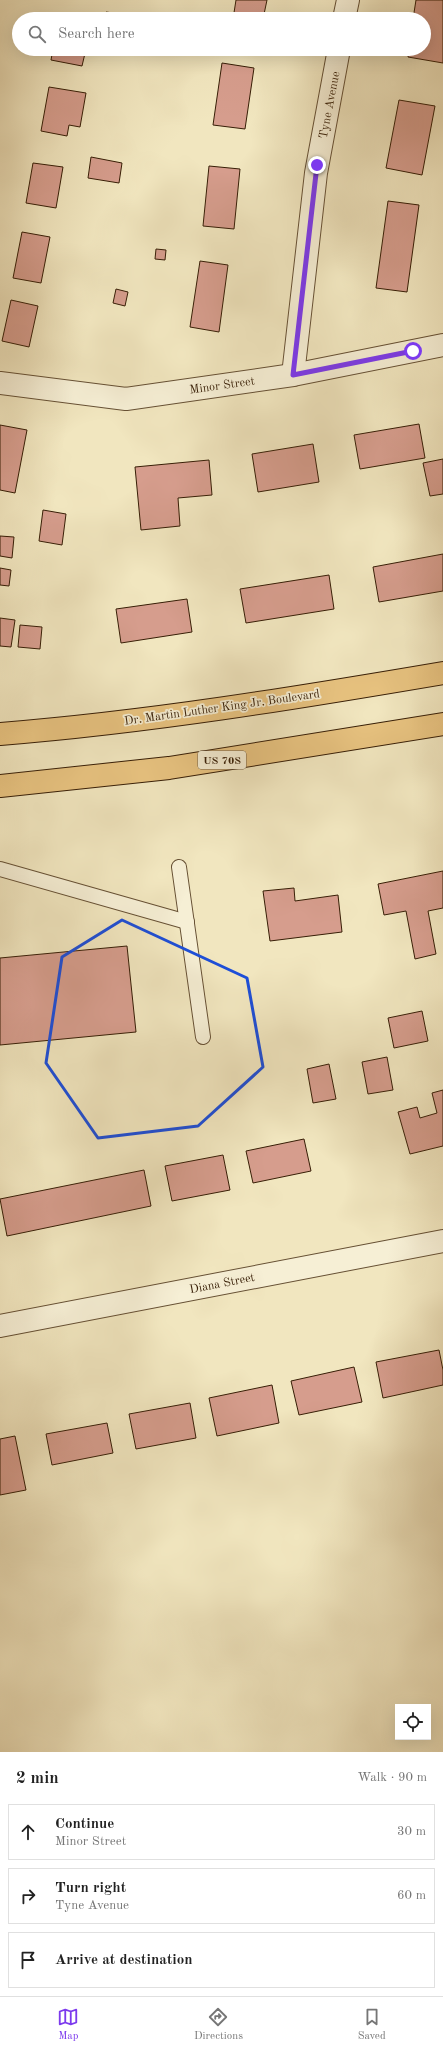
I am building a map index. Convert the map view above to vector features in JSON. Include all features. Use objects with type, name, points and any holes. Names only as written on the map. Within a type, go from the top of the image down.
[{"type":"main road","name":"Dr. Martin Luther King Jr. Boulevard","points":[[0,734],[79,727],[232,707],[443,673]]},
{"type":"main road","name":"US 70S","points":[[0,786],[169,768],[443,724]]},
{"type":"street","points":[[345,12],[348,0]]},
{"type":"street","name":"Tyne Avenue","points":[[293,375],[316,173],[338,56]]},
{"type":"street","name":"Minor Street","points":[[0,383],[126,399],[293,375],[443,345]]},
{"type":"street","name":"Diana Street","points":[[0,1326],[443,1241]]},
{"type":"lane","points":[[179,867],[203,1038]]},
{"type":"lane","points":[[0,869],[187,922]]},
{"type":"highlighted area","points":[[122,920],[247,978],[263,1067],[198,1126],[98,1138],[46,1063],[62,957]]},
{"type":"building","points":[[236,0],[267,0],[264,12],[234,12]]},
{"type":"building","points":[[416,0],[443,0],[443,63],[408,57],[431,56],[431,12],[414,12]]},
{"type":"building","points":[[52,56],[84,56],[82,66],[51,60]]},
{"type":"building","points":[[222,63],[254,68],[245,129],[213,125]]},
{"type":"building","points":[[49,87],[86,93],[80,127],[69,125],[67,136],[41,131]]},
{"type":"building","points":[[399,100],[435,106],[422,175],[386,168]]},
{"type":"building","points":[[91,157],[122,163],[119,183],[88,178]]},
{"type":"building","points":[[33,163],[63,167],[56,208],[26,203]]},
{"type":"building","points":[[209,166],[240,169],[234,229],[203,226]]},
{"type":"building","points":[[388,201],[419,205],[407,292],[376,288]]},
{"type":"building","points":[[22,232],[50,237],[41,283],[13,278]]},
{"type":"building","points":[[156,249],[166,250],[165,260],[155,259]]},
{"type":"building","points":[[200,261],[228,265],[219,332],[190,327]]},
{"type":"building","points":[[116,289],[128,292],[125,306],[113,303]]},
{"type":"building","points":[[11,300],[38,306],[29,347],[2,341]]},
{"type":"building","points":[[419,424],[425,458],[360,469],[354,435]]},
{"type":"building","points":[[0,425],[27,430],[15,493],[0,490]]},
{"type":"building","points":[[313,444],[319,482],[258,492],[252,454]]},
{"type":"building","points":[[443,459],[443,494],[430,496],[423,463]]},
{"type":"building","points":[[209,460],[212,495],[178,498],[180,526],[141,530],[135,467]]},
{"type":"building","points":[[43,510],[66,514],[62,545],[39,541]]},
{"type":"building","points":[[0,536],[14,537],[12,558],[0,556]]},
{"type":"building","points":[[443,554],[443,591],[379,602],[373,567]]},
{"type":"building","points":[[0,568],[11,570],[9,586],[0,585]]},
{"type":"building","points":[[329,575],[334,609],[246,623],[240,589]]},
{"type":"building","points":[[187,599],[192,632],[121,643],[116,609]]},
{"type":"building","points":[[0,618],[15,620],[11,647],[0,646]]},
{"type":"building","points":[[20,625],[42,627],[40,649],[18,647]]},
{"type":"building","points":[[443,871],[443,908],[428,911],[436,954],[415,959],[406,911],[384,915],[378,884]]},
{"type":"building","points":[[294,888],[295,901],[338,895],[342,932],[270,941],[263,891]]},
{"type":"building","points":[[127,946],[136,1032],[0,1045],[0,958]]},
{"type":"building","points":[[422,1011],[428,1041],[394,1048],[388,1018]]},
{"type":"building","points":[[387,1057],[393,1090],[368,1094],[362,1062]]},
{"type":"building","points":[[329,1064],[336,1099],[313,1103],[307,1069]]},
{"type":"building","points":[[443,1090],[443,1146],[410,1154],[398,1112],[417,1107],[420,1118],[437,1113],[432,1093]]},
{"type":"building","points":[[304,1139],[311,1171],[253,1183],[246,1151]]},
{"type":"building","points":[[223,1155],[230,1190],[172,1201],[165,1166]]},
{"type":"building","points":[[144,1170],[151,1206],[7,1236],[0,1199]]},
{"type":"building","points":[[439,1350],[443,1370],[443,1385],[383,1398],[376,1362]]},
{"type":"building","points":[[354,1367],[362,1402],[299,1415],[291,1381]]},
{"type":"building","points":[[272,1385],[279,1423],[217,1436],[209,1398]]},
{"type":"building","points":[[190,1403],[196,1438],[136,1449],[129,1414]]},
{"type":"building","points":[[107,1423],[113,1453],[52,1465],[46,1434]]},
{"type":"building","points":[[15,1436],[26,1490],[0,1495],[0,1439]]},
{"type":"route","points":[[317,165],[293,375],[413,351]]}]
